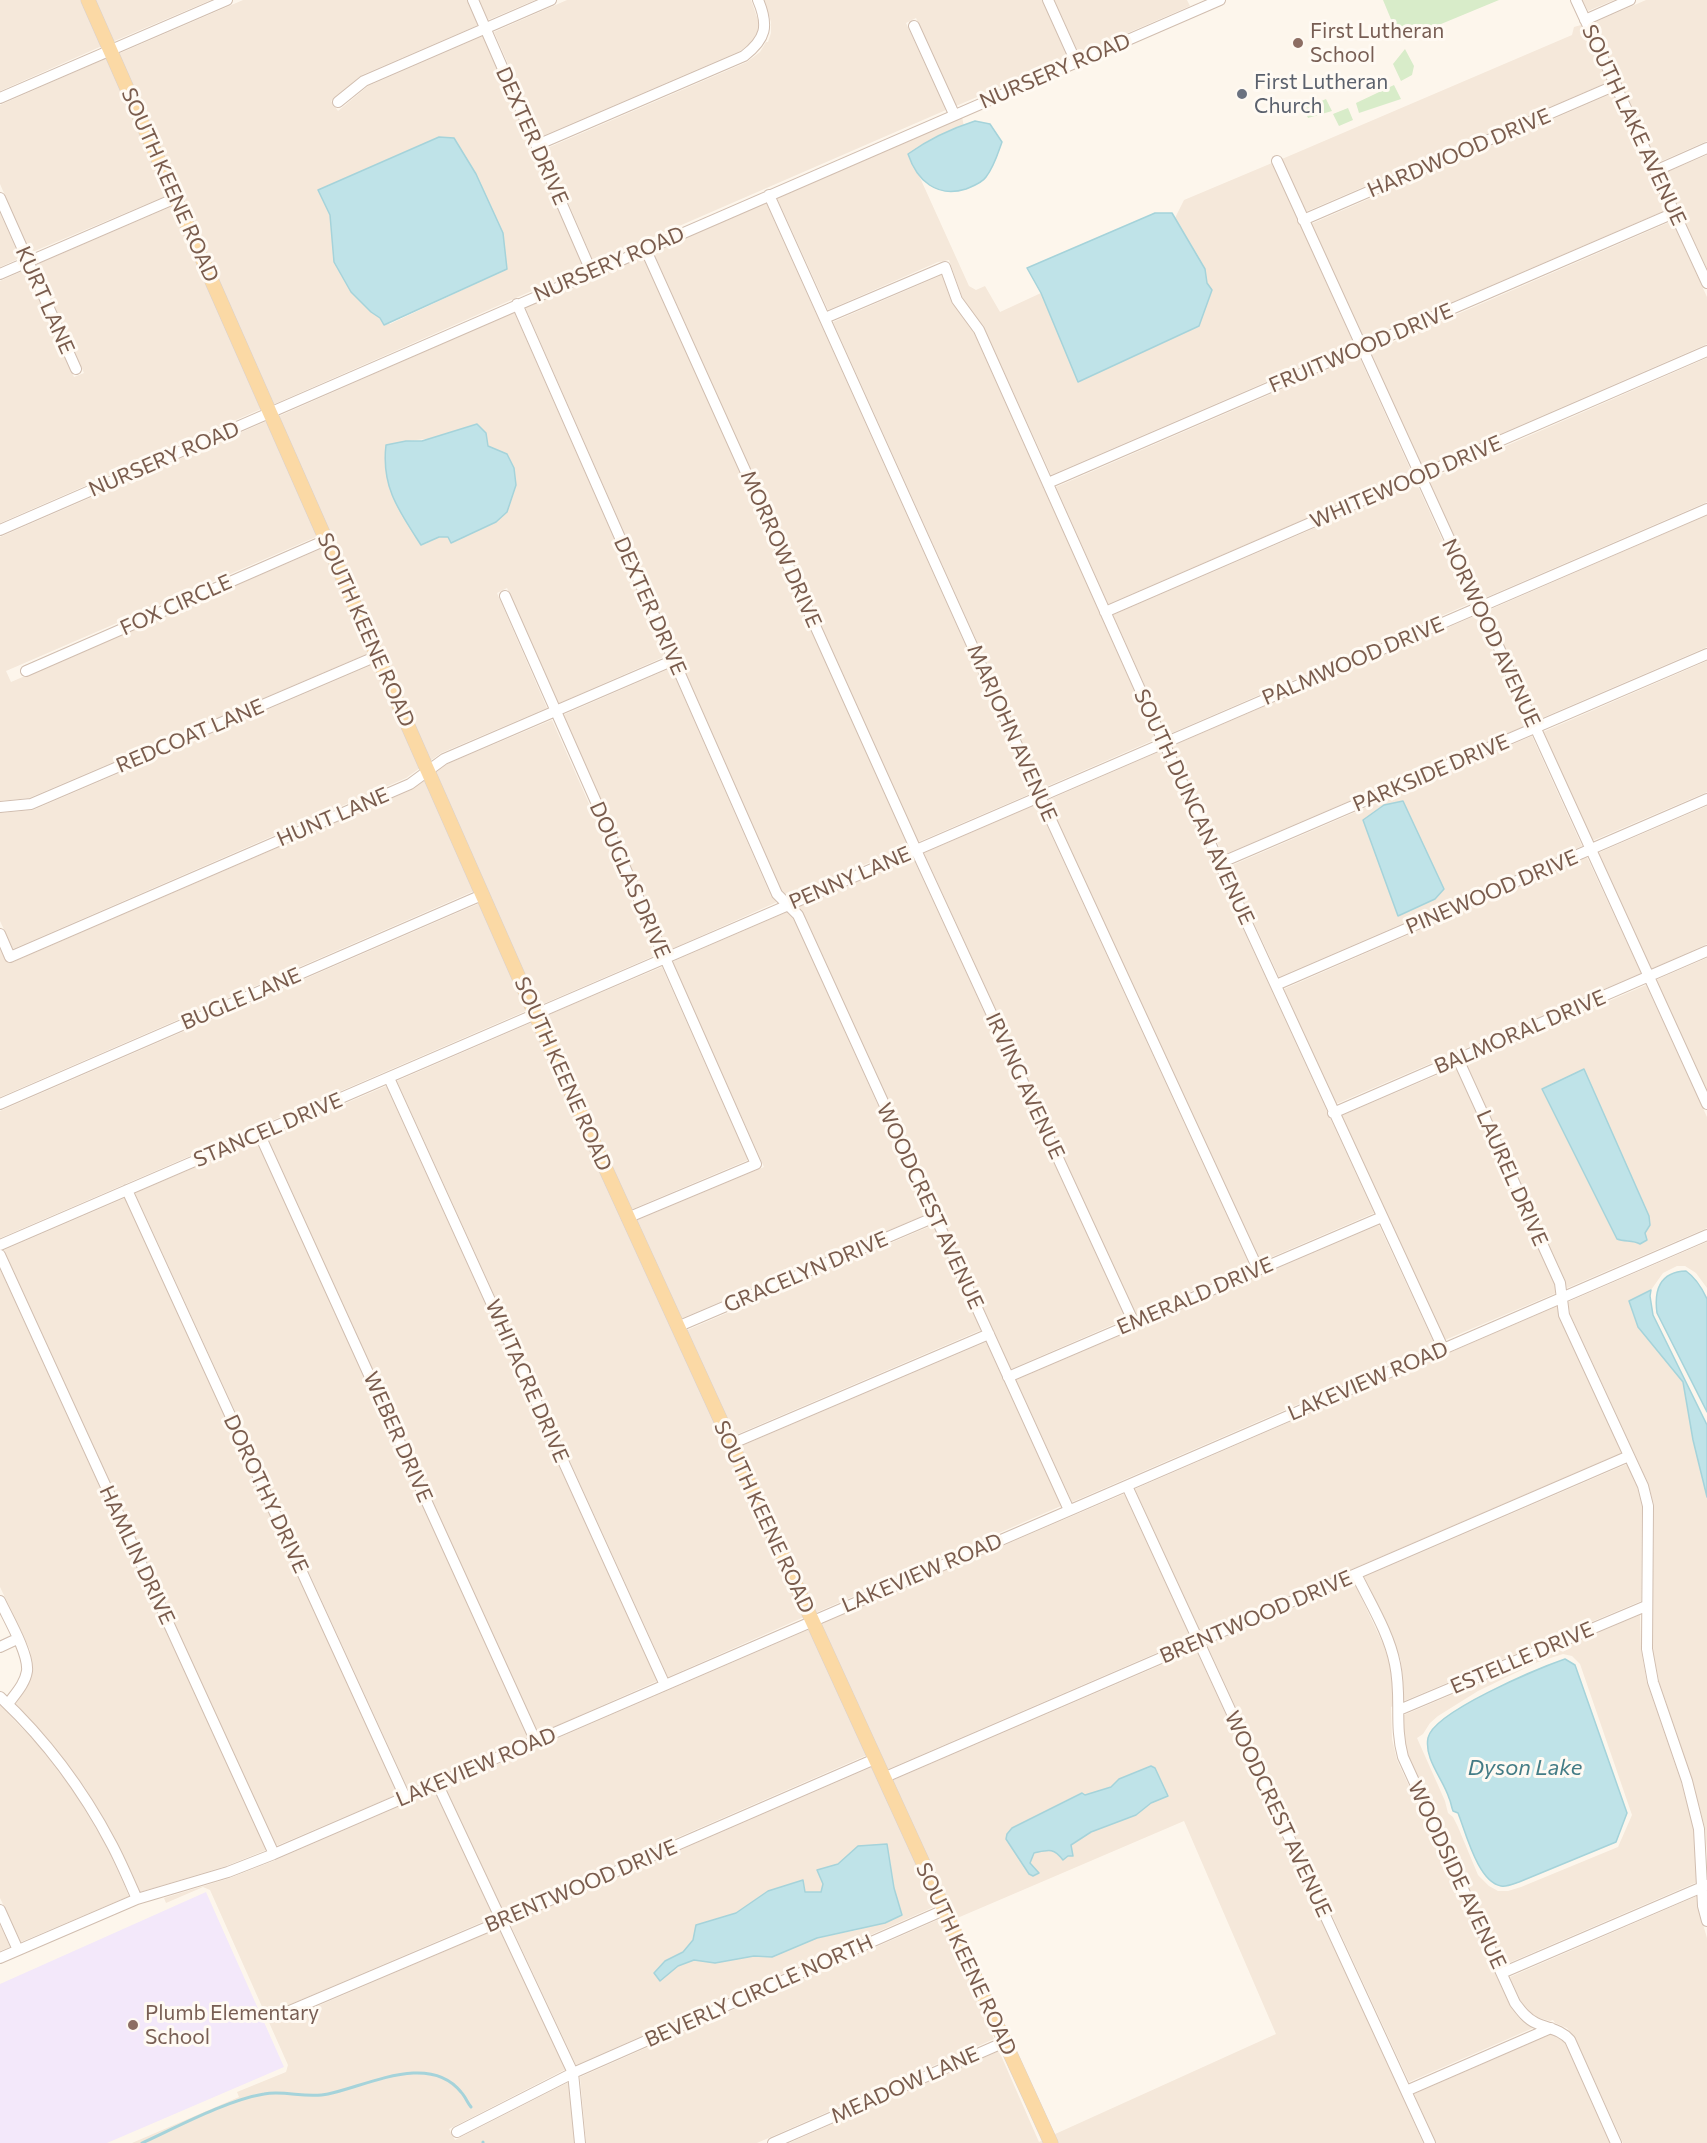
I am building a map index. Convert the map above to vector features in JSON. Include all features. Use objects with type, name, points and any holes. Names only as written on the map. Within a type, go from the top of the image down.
[{"type":"main road","name":"SOUTH KEENE ROAD","points":[[88,0],[535,1014],[1050,2143]]},
{"type":"street","points":[[0,98],[227,0]]},
{"type":"street","name":"DEXTER DRIVE","points":[[473,0],[591,271]]},
{"type":"street","points":[[338,102],[364,81],[551,0]]},
{"type":"street","points":[[537,145],[744,56],[756,47],[763,34],[765,23],[758,0]]},
{"type":"street","points":[[1048,0],[1076,62]]},
{"type":"street","name":"NURSERY ROAD","points":[[0,530],[1076,62],[1196,5],[1220,0]]},
{"type":"street","name":"SOUTH LAKE AVENUE","points":[[1576,0],[1707,283]]},
{"type":"street","points":[[1585,20],[1630,0]]},
{"type":"street","points":[[914,26],[954,114]]},
{"type":"street","name":"HARDWOOD DRIVE","points":[[1303,220],[1616,85]]},
{"type":"street","points":[[1654,171],[1707,148]]},
{"type":"street","name":"NORWOOD AVENUE","points":[[1277,161],[1707,1104]]},
{"type":"street","name":"MARJOHN AVENUE","points":[[769,195],[1040,796],[1257,1269]]},
{"type":"street","name":"KURT LANE","points":[[0,198],[76,369]]},
{"type":"street","points":[[0,274],[176,198]]},
{"type":"street","name":"FRUITWOOD DRIVE","points":[[1048,483],[1674,213]]},
{"type":"street","name":"MORROW DRIVE","points":[[645,248],[916,850]]},
{"type":"street","name":"SOUTH DUNCAN AVENUE","points":[[825,318],[945,267],[957,300],[979,330],[1164,743],[1443,1348]]},
{"type":"street","name":"DEXTER DRIVE","points":[[517,304],[777,894],[788,904]]},
{"type":"street","name":"WHITEWOOD DRIVE","points":[[1105,612],[1707,351]]},
{"type":"street","name":"PALMWOOD DRIVE","points":[[1164,743],[1707,509]]},
{"type":"street","name":"FOX CIRCLE","points":[[26,671],[326,540]]},
{"type":"street","name":"DOUGLAS DRIVE","points":[[505,596],[756,1164],[627,1218]]},
{"type":"street","name":"PARKSIDE DRIVE","points":[[1220,863],[1707,654]]},
{"type":"street","name":"REDCOAT LANE","points":[[0,807],[31,804],[377,656]]},
{"type":"street","name":"HUNT LANE","points":[[0,934],[10,957],[410,784],[444,759],[674,660]]},
{"type":"street","name":"PENNY LANE","points":[[535,1014],[1164,743]]},
{"type":"street","name":"PINEWOOD DRIVE","points":[[1276,985],[1707,799]]},
{"type":"street","name":"IRVING AVENUE","points":[[916,850],[1134,1323]]},
{"type":"street","name":"BUGLE LANE","points":[[0,1104],[482,894]]},
{"type":"street","name":"WOODCREST AVENUE","points":[[788,904],[798,915],[1069,1509]]},
{"type":"street","name":"BALMORAL DRIVE","points":[[1333,1113],[1707,951]]},
{"type":"street","name":"STANCEL DRIVE","points":[[0,1245],[535,1014]]},
{"type":"street","name":"LAUREL DRIVE","points":[[1458,1059],[1560,1283],[1562,1298]]},
{"type":"street","name":"WHITACRE DRIVE","points":[[389,1078],[665,1685]]},
{"type":"street","name":"WEBER DRIVE","points":[[259,1133],[536,1742]]},
{"type":"street","name":"DOROTHY DRIVE","points":[[127,1190],[405,1797]]},
{"type":"street","name":"GRACELYN DRIVE","points":[[677,1327],[935,1217]]},
{"type":"street","name":"EMERALD DRIVE","points":[[1008,1377],[1382,1217]]},
{"type":"street","name":"LAKEVIEW ROAD","points":[[0,1958],[137,1899],[228,1872],[274,1854],[1707,1235]]},
{"type":"street","name":"HAMLIN DRIVE","points":[[0,1255],[274,1854]]},
{"type":"street","points":[[1562,1298],[1564,1315],[1643,1486],[1648,1506],[1647,1649],[1653,1682],[1687,1780],[1699,1829],[1705,1886],[1703,1906],[1707,1921]]},
{"type":"street","points":[[731,1444],[989,1334]]},
{"type":"street","name":"BRENTWOOD DRIVE","points":[[883,1778],[1629,1456]]},
{"type":"street","name":"WOODCREST AVENUE","points":[[1127,1486],[1430,2143]]},
{"type":"street","name":"WOODSIDE AVENUE","points":[[1356,1574],[1388,1642],[1395,1663],[1399,1687],[1398,1739],[1402,1757],[1515,2003],[1534,2023],[1563,2033],[1570,2040],[1617,2143]]},
{"type":"street","points":[[0,1601],[25,1653],[27,1671],[21,1685],[4,1701],[43,1742],[79,1789],[112,1844],[137,1899]]},
{"type":"street","name":"ESTELLE DRIVE","points":[[1398,1710],[1646,1606]]},
{"type":"street","points":[[0,1647],[17,1639]]},
{"type":"street","name":"BRENTWOOD DRIVE","points":[[287,2012],[875,1759]]},
{"type":"street","points":[[437,1783],[573,2073],[580,2143]]},
{"type":"street","points":[[1502,1973],[1705,1886]]},
{"type":"street","points":[[0,1910],[18,1950]]},
{"type":"street","name":"BEVERLY CIRCLE NORTH","points":[[457,2132],[573,2073],[944,1910]]},
{"type":"street","points":[[1406,2091],[1551,2028]]},
{"type":"street","name":"MEADOW LANE","points":[[773,2143],[1005,2042]]},
{"type":"shaded area","points":[[0,0],[82,0],[102,46],[0,91]]},
{"type":"shaded area","points":[[94,0],[211,0],[112,42]]},
{"type":"shaded area","points":[[243,0],[467,0],[478,25],[362,75],[331,101],[338,111],[368,86],[483,36],[584,268],[272,405],[118,54]],"holes":[[[454,138],[476,174],[503,233],[507,269],[390,324],[371,312],[334,262],[330,215]]]},
{"type":"shaded area","points":[[479,0],[535,0],[488,20]]},
{"type":"shaded area","points":[[567,0],[751,0],[759,23],[758,32],[752,42],[740,51],[540,137],[494,32]]},
{"type":"shaded area","points":[[764,0],[1042,0],[1068,58],[956,106],[916,18],[906,23],[946,110],[594,263],[545,149],[747,62],[760,52],[768,42],[771,33],[771,22]]},
{"type":"shaded area","points":[[1054,0],[1187,0],[1190,6],[1079,54]]},
{"type":"shaded area","points":[[1582,0],[1614,0],[1588,11]]},
{"type":"shaded area","points":[[1646,0],[1707,0],[1707,141],[1657,163],[1593,23]]},
{"type":"shaded area","points":[[1581,25],[1608,82],[1305,212],[1282,159],[1572,35],[1574,27]]},
{"type":"shaded area","points":[[107,58],[168,195],[30,253],[0,184],[0,105]]},
{"type":"shaded area","points":[[1613,93],[1666,210],[1364,340],[1311,224]]},
{"type":"shaded area","points":[[962,117],[965,131],[912,160],[969,286],[976,290],[985,286],[1000,312],[1041,293],[1079,382],[1212,290],[1207,283],[1205,269],[1175,218],[1184,200],[1272,163],[1354,344],[1051,475],[984,328],[962,297],[949,260],[938,262],[828,310],[777,198]]},
{"type":"shaded area","points":[[1707,155],[1707,269],[1662,174]]},
{"type":"shaded area","points":[[766,203],[1032,793],[918,842],[653,252]]},
{"type":"shaded area","points":[[173,206],[261,409],[0,523],[0,281],[25,270],[74,377],[84,373],[35,265]]},
{"type":"shaded area","points":[[0,213],[20,258],[0,267]]},
{"type":"shaded area","points":[[1672,221],[1707,297],[1707,344],[1422,468],[1370,352]]},
{"type":"shaded area","points":[[643,256],[908,846],[789,897],[781,890],[525,307]]},
{"type":"shaded area","points":[[942,275],[952,302],[974,333],[1156,739],[1043,788],[833,322]]},
{"type":"shaded area","points":[[514,312],[666,656],[557,704],[507,588],[497,593],[547,708],[441,753],[430,761],[277,417]],"holes":[[[486,433],[488,446],[507,454],[516,485],[507,512],[489,525],[452,543],[448,537],[439,537],[425,544],[406,441]]]},
{"type":"shaded area","points":[[1359,356],[1412,473],[1108,604],[1056,487]]},
{"type":"shaded area","points":[[1707,358],[1707,502],[1482,599],[1428,480]]},
{"type":"shaded area","points":[[267,421],[318,536],[6,671],[11,682],[323,548],[369,653],[29,798],[0,801],[0,537]]},
{"type":"shaded area","points":[[1417,484],[1471,603],[1167,735],[1113,615]]},
{"type":"shaded area","points":[[1707,515],[1707,647],[1537,720],[1487,611]]},
{"type":"shaded area","points":[[1477,615],[1527,725],[1223,855],[1172,746]]},
{"type":"shaded area","points":[[1707,661],[1707,792],[1592,841],[1543,732]]},
{"type":"shaded area","points":[[374,664],[420,768],[406,778],[13,949],[0,921],[0,813],[33,810]]},
{"type":"shaded area","points":[[671,668],[771,896],[777,902],[667,951],[563,715]]},
{"type":"shaded area","points":[[552,720],[656,955],[538,1006],[435,773],[447,764]]},
{"type":"shaded area","points":[[1532,736],[1582,846],[1279,977],[1228,867]]},
{"type":"shaded area","points":[[1161,751],[1374,1213],[1260,1262],[1048,800]]},
{"type":"shaded area","points":[[425,780],[474,891],[0,1097],[0,948],[5,959],[13,962],[411,790]]},
{"type":"shaded area","points":[[1037,804],[1250,1266],[1136,1315],[924,853]]},
{"type":"shaded area","points":[[1707,806],[1707,944],[1651,969],[1598,853]]},
{"type":"shaded area","points":[[1587,857],[1641,973],[1336,1104],[1284,989]]},
{"type":"shaded area","points":[[913,858],[1126,1319],[1011,1369],[803,913],[798,907]]},
{"type":"shaded area","points":[[480,903],[528,1010],[0,1238],[0,1111]]},
{"type":"shaded area","points":[[787,912],[794,919],[927,1214],[680,1319],[635,1221],[764,1167],[672,962]]},
{"type":"shaded area","points":[[1707,958],[1707,1090],[1656,980]]},
{"type":"shaded area","points":[[662,967],[748,1160],[630,1210],[543,1017]]},
{"type":"shaded area","points":[[1646,985],[1707,1117],[1707,1228],[1567,1288],[1466,1063]],"holes":[[[1584,1069],[1649,1216],[1640,1244],[1635,1241],[1542,1089]]]},
{"type":"shaded area","points":[[533,1022],[804,1617],[668,1677],[397,1081]]},
{"type":"shaded area","points":[[1456,1067],[1555,1284],[1556,1293],[1445,1340],[1341,1116]]},
{"type":"shaded area","points":[[386,1086],[657,1681],[538,1734],[267,1137]]},
{"type":"shaded area","points":[[257,1141],[528,1738],[408,1789],[135,1193]]},
{"type":"shaded area","points":[[125,1198],[398,1794],[276,1846],[4,1250]]},
{"type":"shaded area","points":[[933,1225],[981,1330],[733,1436],[685,1331]]},
{"type":"shaded area","points":[[1379,1225],[1435,1345],[1072,1502],[1016,1380]]},
{"type":"shaded area","points":[[1707,1242],[1707,1288],[1696,1273],[1685,1266],[1677,1266],[1663,1273],[1651,1290],[1629,1301],[1638,1327],[1683,1382],[1693,1440],[1707,1497],[1707,1852],[1705,1828],[1692,1779],[1659,1681],[1652,1648],[1654,1505],[1648,1483],[1570,1314],[1568,1302]]},
{"type":"shaded area","points":[[0,1269],[266,1850],[226,1866],[140,1892],[116,1841],[84,1786],[48,1739],[15,1704],[26,1689],[32,1671],[30,1650],[0,1587]]},
{"type":"shaded area","points":[[1557,1306],[1559,1317],[1622,1453],[1201,1634],[1135,1489]]},
{"type":"shaded area","points":[[986,1342],[1061,1506],[815,1613],[739,1447]]},
{"type":"shaded area","points":[[1627,1464],[1642,1506],[1641,1601],[1404,1701],[1401,1661],[1364,1577]]},
{"type":"shaded area","points":[[1124,1494],[1191,1638],[886,1770],[820,1624]]},
{"type":"shaded area","points":[[1354,1582],[1390,1664],[1393,1687],[1392,1739],[1397,1760],[1510,2006],[1520,2019],[1533,2028],[1409,2082],[1207,1645]]},
{"type":"shaded area","points":[[1640,1615],[1641,1649],[1647,1683],[1681,1782],[1694,1830],[1697,1882],[1504,1965],[1408,1755],[1403,1739],[1404,1715]],"holes":[[[1563,1654],[1572,1656],[1580,1664],[1632,1815],[1618,1847],[1521,1887],[1498,1891],[1478,1875],[1458,1827],[1448,1813],[1445,1801],[1417,1738],[1438,1716],[1478,1691],[1538,1662]]]},
{"type":"shaded area","points":[[810,1629],[867,1755],[504,1913],[445,1787]]},
{"type":"shaded area","points":[[1196,1650],[1423,2143],[1057,2143],[1053,2135],[1276,2034],[1184,1821],[955,1919],[891,1781]],"holes":[[[1155,1768],[1168,1796],[1151,1803],[1136,1815],[1105,1825],[1079,1838],[1071,1845],[1073,1856],[1050,1850],[1034,1853],[1030,1863],[1039,1873],[1029,1874],[1006,1839],[1012,1828],[1081,1793],[1084,1795],[1112,1787],[1119,1779]]]},
{"type":"shaded area","points":[[0,1705],[39,1746],[74,1792],[107,1847],[129,1896],[21,1942],[0,1898]]},
{"type":"shaded area","points":[[872,1767],[936,1906],[576,2065],[510,1924]],"holes":[[[887,1844],[901,1915],[857,1930],[817,1938],[772,1957],[754,1956],[715,1963],[694,1960],[678,1966],[665,1961],[683,1952],[693,1940],[696,1925],[736,1913],[768,1891],[802,1881],[805,1892],[821,1892],[823,1884],[817,1870],[838,1864],[858,1846]]]},
{"type":"shaded area","points":[[435,1791],[494,1917],[279,2009],[285,2020],[499,1928],[566,2069],[449,2129],[455,2140],[569,2082],[575,2143],[132,2143],[239,2097],[237,2092],[286,2072],[288,2065],[210,1890],[203,1887],[166,1903],[164,1898],[230,1878],[271,1862]]},
{"type":"shaded area","name":"Plumb Elementary School","points":[[206,1892],[284,2067],[107,2143],[0,2143],[0,1984]]},
{"type":"shaded area","points":[[1697,1896],[1707,1938],[1707,2143],[1623,2143],[1575,2038],[1567,2028],[1553,2020],[1536,2017],[1528,2011],[1520,2000],[1510,1977]]},
{"type":"shaded area","points":[[942,1918],[994,2039],[757,2143],[586,2143],[580,2077]]},
{"type":"shaded area","points":[[0,1924],[10,1947],[0,1951]]},
{"type":"shaded area","points":[[1551,2034],[1565,2043],[1610,2143],[1436,2143],[1414,2094]]},
{"type":"shaded area","points":[[999,2051],[1039,2142],[1043,2140],[1044,2143],[789,2143]]},
{"type":"green space","points":[[1383,0],[1499,0],[1400,41]]},
{"type":"green space","points":[[1405,49],[1414,66],[1412,75],[1401,81],[1393,64]]},
{"type":"green space","points":[[1394,85],[1401,99],[1359,113],[1356,103]]},
{"type":"green space","points":[[1326,99],[1332,111],[1308,118],[1304,109]]},
{"type":"green space","points":[[1348,108],[1353,120],[1339,126],[1333,114]]},
{"type":"water","points":[[975,121],[990,124],[1002,142],[989,173],[977,184],[966,189],[946,191],[930,185],[917,172],[908,154],[940,135]]},
{"type":"water","points":[[439,137],[454,138],[476,174],[503,233],[507,269],[384,325],[380,318],[351,292],[334,262],[330,215],[318,190]]},
{"type":"water","points":[[1155,213],[1172,213],[1205,269],[1207,283],[1212,290],[1199,326],[1078,382],[1041,293],[1027,268]]},
{"type":"water","points":[[477,424],[486,433],[488,446],[507,454],[514,468],[516,485],[507,512],[496,522],[451,543],[448,537],[439,537],[421,545],[393,498],[386,474],[386,445],[422,441]]},
{"type":"water","points":[[1403,801],[1444,889],[1435,899],[1398,916],[1363,820],[1384,805]]},
{"type":"water","points":[[1584,1069],[1649,1216],[1650,1225],[1645,1233],[1647,1240],[1640,1244],[1617,1239],[1542,1089]]},
{"type":"water","points":[[1686,1271],[1693,1277],[1707,1299],[1707,1412],[1657,1313],[1656,1297],[1660,1284],[1670,1275]]},
{"type":"water","points":[[1651,1290],[1653,1315],[1707,1425],[1707,1497],[1693,1440],[1683,1382],[1638,1327],[1629,1301]]},
{"type":"water","name":"Dyson Lake","points":[[1565,1659],[1575,1665],[1627,1813],[1616,1842],[1519,1882],[1501,1886],[1493,1883],[1479,1866],[1458,1813],[1453,1811],[1431,1761],[1428,1738],[1434,1728],[1467,1704],[1533,1671]]},
{"type":"water","points":[[1151,1766],[1155,1768],[1168,1796],[1151,1803],[1136,1815],[1091,1832],[1071,1845],[1073,1856],[1068,1856],[1063,1860],[1050,1850],[1034,1853],[1030,1863],[1039,1873],[1033,1876],[1029,1874],[1006,1839],[1012,1828],[1082,1793],[1085,1795],[1111,1787],[1119,1779]]},
{"type":"water","points":[[887,1844],[894,1888],[902,1915],[885,1923],[817,1938],[772,1957],[754,1956],[715,1963],[694,1960],[678,1966],[660,1981],[654,1973],[665,1961],[683,1952],[693,1940],[696,1925],[736,1913],[768,1891],[803,1880],[805,1892],[821,1892],[823,1884],[817,1870],[838,1864],[858,1846]]},
{"type":"waterway","points":[[142,2143],[202,2115],[250,2097],[272,2093],[312,2096],[328,2094],[379,2079],[415,2073],[432,2074],[448,2080],[471,2107]]},
{"type":"place","name":"First Lutheran School","points":[[1298,43]]},
{"type":"place","name":"First Lutheran Church","points":[[1242,94]]},
{"type":"place","name":"Plumb Elementary School","points":[[133,2025]]}]
